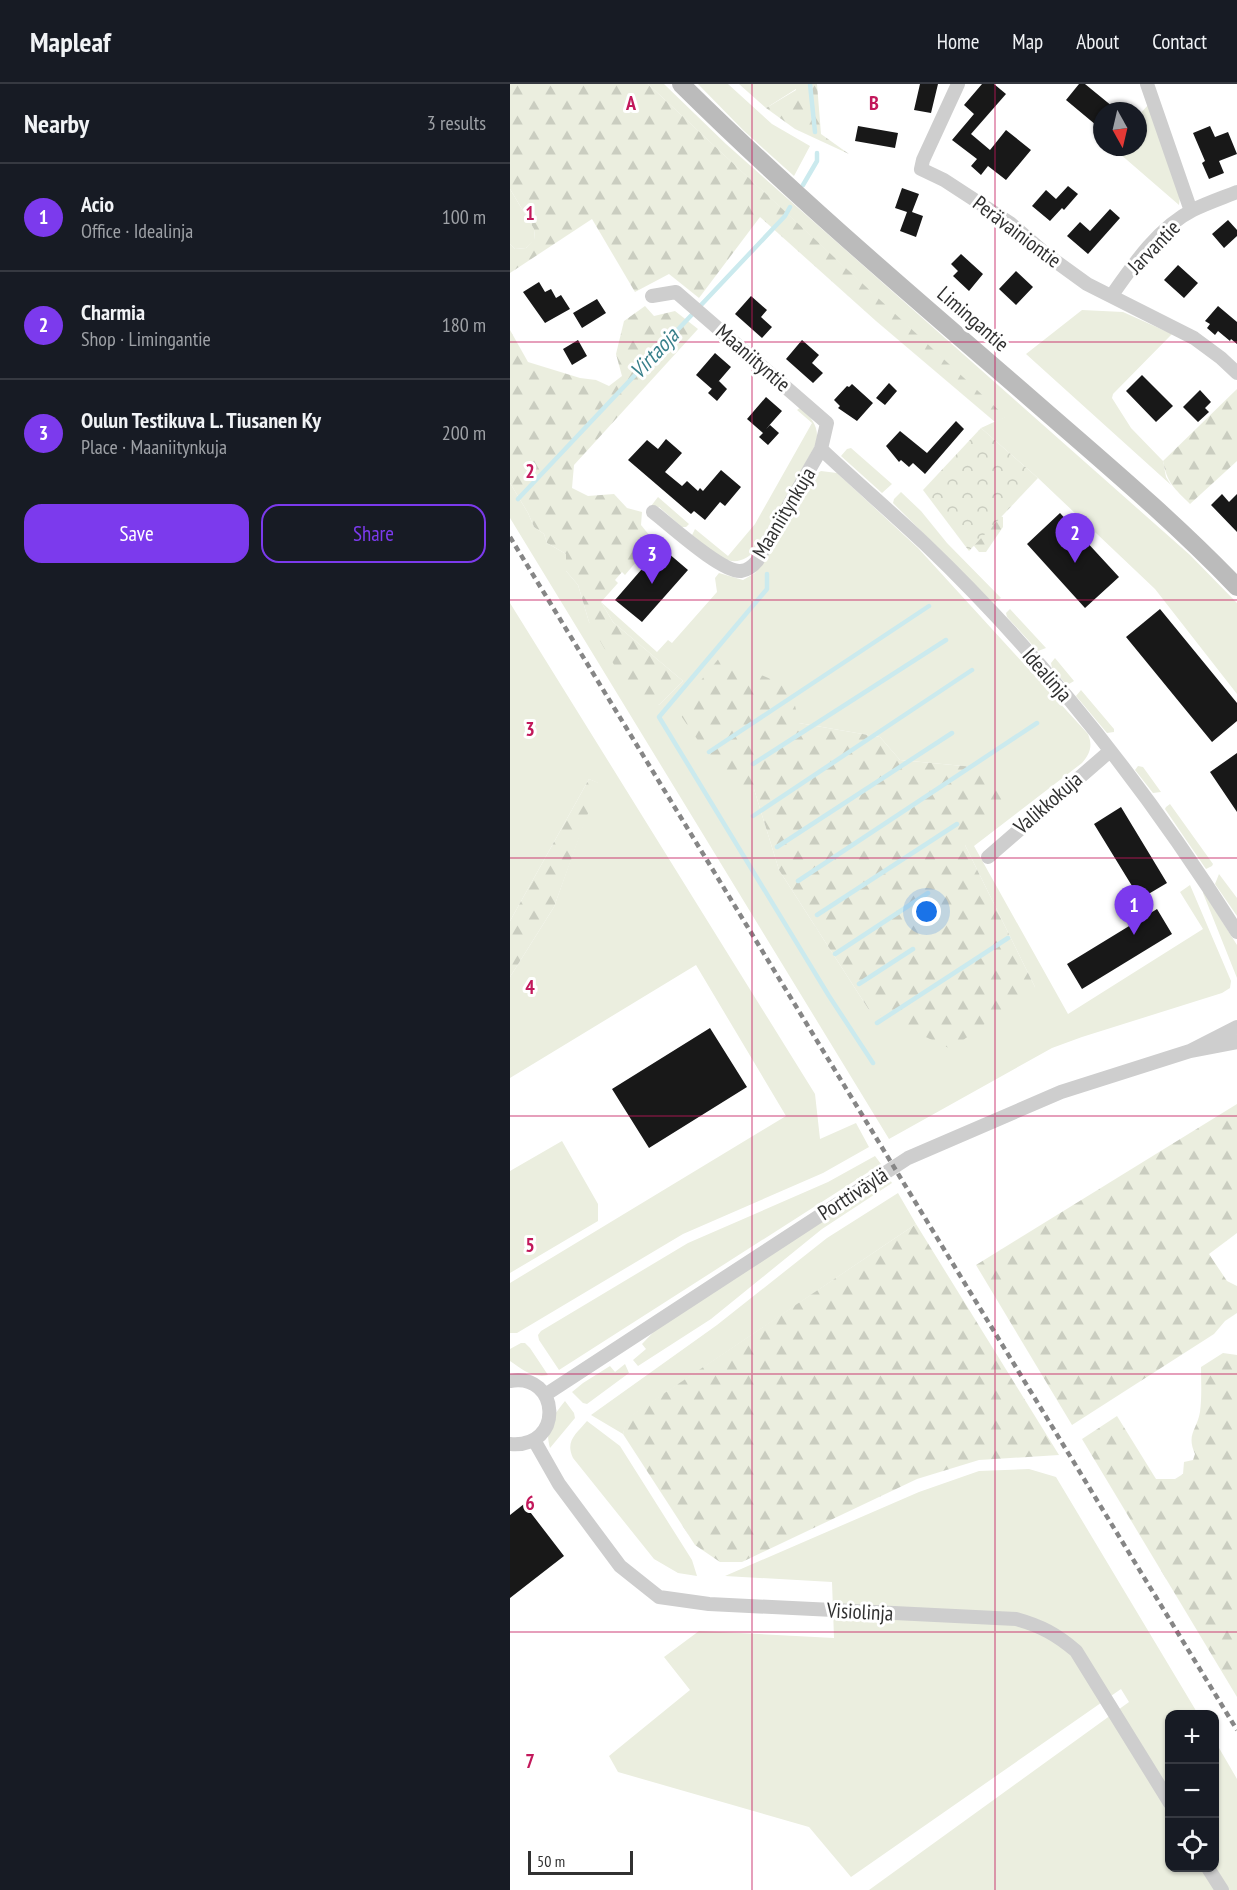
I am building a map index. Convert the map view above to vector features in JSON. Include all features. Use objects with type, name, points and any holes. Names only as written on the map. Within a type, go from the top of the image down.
[{"type":"main road","name":"Limingantie","points":[[681,84],[733,136],[803,200],[1072,435],[1198,548],[1237,587]]},
{"type":"street","name":"Perävainiontie","points":[[958,84],[921,169],[944,180],[1010,223],[1047,255],[1087,284],[1194,338],[1237,373]]},
{"type":"street","points":[[1147,84],[1191,211]]},
{"type":"street","name":"Jarvantie","points":[[1112,296],[1153,243],[1170,226],[1191,211],[1237,192]]},
{"type":"street","name":"Maaniityntie","points":[[652,296],[676,292],[827,423],[821,449]]},
{"type":"street","name":"Maaniitynkuja","points":[[653,512],[718,564],[735,571],[747,570],[757,561],[821,449]]},
{"type":"street","name":"Idealinja","points":[[821,449],[925,544],[994,615],[1065,695],[1127,771],[1204,880],[1237,932]]},
{"type":"street","name":"Valikkokuja","points":[[988,857],[1110,751]]},
{"type":"street","name":"Porttiväylä","points":[[1190,1051],[1237,1027]]},
{"type":"street","name":"Porttiväylä","points":[[545,1395],[908,1158],[1061,1092],[1190,1051],[1237,1042]]},
{"type":"street","points":[[510,1381],[525,1380],[533,1383],[545,1395],[549,1403],[549,1420],[546,1428],[534,1440],[526,1444],[510,1444]]},
{"type":"street","name":"Visiolinja","points":[[534,1440],[559,1484],[620,1566],[659,1597],[709,1604],[1016,1620],[1040,1626],[1062,1638],[1076,1651],[1165,1795]]},
{"type":"street","points":[[1211,1872],[1222,1890]]},
{"type":"green space","points":[[510,84],[648,84],[1006,417],[995,422],[876,321],[760,217],[699,298],[669,274],[635,292],[592,219],[510,273],[510,244],[515,249],[526,248],[535,239],[534,229],[510,189]]},
{"type":"green space","points":[[648,84],[664,84],[726,144],[1190,555],[1237,603],[1237,694],[1155,589],[1038,478],[981,428],[1005,417]]},
{"type":"green space","points":[[698,84],[728,84],[772,124],[810,146],[794,176],[743,130]]},
{"type":"green space","points":[[739,84],[796,84],[796,89],[766,108]]},
{"type":"green space","points":[[796,84],[817,84],[821,134],[849,154],[795,129],[766,108],[796,90]]},
{"type":"green space","points":[[1149,104],[1180,196],[1179,205],[1122,156],[1147,156],[1147,106]]},
{"type":"green space","points":[[510,189],[534,229],[535,240],[526,248],[515,249],[510,244]]},
{"type":"green space","points":[[645,306],[654,316],[675,311],[698,329],[574,465],[572,488],[588,496],[614,494],[627,508],[642,512],[641,525],[654,541],[625,575],[622,572],[615,580],[618,583],[601,602],[613,622],[683,681],[659,705],[627,687],[589,622],[578,585],[566,571],[566,554],[547,543],[544,534],[534,527],[510,483],[510,330],[528,362],[580,378],[596,380],[609,386],[622,376],[616,354],[624,321]]},
{"type":"green space","points":[[1082,310],[1123,312],[1172,334],[1113,394],[1112,398],[1131,428],[1163,461],[1166,477],[1171,485],[1026,354]]},
{"type":"green space","points":[[1237,389],[1237,461],[1190,504],[1172,485],[1163,461]]},
{"type":"green space","points":[[801,407],[812,419],[816,428],[816,444],[759,546],[741,560],[733,561],[717,555],[692,535],[695,529],[728,556],[755,524],[812,423],[797,410]]},
{"type":"green space","points":[[981,428],[1038,478],[969,551],[923,490]]},
{"type":"green space","points":[[851,448],[892,484],[882,493],[841,456]]},
{"type":"green space","points":[[821,471],[837,473],[918,548],[1088,734],[1090,750],[1082,763],[974,846],[1068,1014],[1203,929],[1180,892],[1190,885],[1231,981],[1230,988],[1222,993],[1052,1048],[889,1139],[510,518],[510,483],[534,527],[544,534],[547,543],[566,554],[566,571],[578,585],[589,622],[659,705],[683,681],[613,622],[601,602],[657,652],[668,640],[672,643],[717,592],[715,578],[719,573],[743,580],[755,573],[811,477]],"holes":[[[799,723],[880,737],[900,760],[974,767],[965,845],[1035,987],[869,1010],[779,870],[754,789]]]},
{"type":"green space","points":[[901,492],[1001,598],[993,603],[893,503]]},
{"type":"green space","points":[[658,497],[689,524],[682,527],[659,507],[657,509],[651,506]]},
{"type":"green space","points":[[975,509],[1003,517],[1003,527],[986,552],[979,552],[950,517]]},
{"type":"green space","points":[[510,603],[815,1094],[820,1139],[856,1123],[869,1147],[823,1173],[683,1234],[517,1333],[510,1333],[510,1283],[786,1116],[696,965],[510,1078],[510,977],[554,907],[598,783],[589,779],[510,921]]},
{"type":"green space","points":[[1010,609],[1046,648],[1038,651],[1007,617],[1006,613]]},
{"type":"green space","points":[[720,657],[791,688],[799,723],[880,737],[900,760],[974,767],[1015,801],[965,845],[1035,987],[951,1049],[869,1010],[779,870],[754,789],[728,784],[677,710]]},
{"type":"green space","points":[[1055,658],[1074,681],[1069,684],[1065,683],[1052,668],[1051,663]]},
{"type":"green space","points":[[1081,690],[1114,729],[1114,732],[1107,733],[1076,696]]},
{"type":"green space","points":[[1138,766],[1143,767],[1161,792],[1153,793],[1135,770]]},
{"type":"green space","points":[[589,779],[599,783],[554,907],[510,977],[510,921]]},
{"type":"green space","points":[[1170,804],[1213,864],[1212,866],[1206,869],[1165,809]]},
{"type":"green space","points":[[1219,874],[1237,898],[1237,916],[1215,884]]},
{"type":"green space","points":[[1203,891],[1237,945],[1237,978],[1203,893]]},
{"type":"green space","points":[[1237,1104],[1237,1233],[1209,1254],[1227,1281],[1237,1286],[1237,1313],[1225,1321],[1214,1334],[1072,1425],[976,1265]]},
{"type":"green space","points":[[562,1141],[598,1204],[598,1221],[510,1273],[510,1171]]},
{"type":"green space","points":[[875,1156],[881,1164],[559,1370],[539,1340],[538,1335],[541,1331],[688,1243],[828,1182]]},
{"type":"green space","points":[[889,1178],[892,1183],[822,1229],[711,1319],[638,1366],[633,1360],[646,1349],[642,1344],[664,1321]]},
{"type":"green space","points":[[898,1193],[916,1224],[627,1419],[623,1434],[591,1415],[717,1325],[827,1238]]},
{"type":"green space","points":[[916,1224],[1059,1455],[979,1460],[917,1479],[742,1562],[720,1562],[695,1545],[623,1434],[626,1419]]},
{"type":"green space","points":[[525,1343],[530,1348],[548,1375],[532,1374],[510,1361],[510,1349]]},
{"type":"green space","points":[[1223,1353],[1237,1355],[1237,1697],[1082,1439],[1117,1416],[1156,1479],[1175,1479],[1183,1474],[1184,1462],[1193,1460],[1195,1454],[1192,1437],[1200,1412],[1201,1367]]},
{"type":"green space","points":[[625,1364],[629,1373],[587,1404],[572,1392],[610,1366],[615,1372]]},
{"type":"green space","points":[[565,1401],[575,1418],[550,1448],[549,1428],[553,1417]]},
{"type":"green space","points":[[587,1421],[620,1446],[692,1560],[697,1576],[678,1573],[654,1559],[573,1458],[571,1442]]},
{"type":"green space","points":[[1029,1469],[1056,1477],[1196,1710],[1165,1710],[1165,1872],[1219,1872],[1219,1748],[1237,1779],[1237,1890],[869,1890],[1129,1702],[1121,1689],[851,1877],[809,1827],[618,1772],[609,1756],[690,1690],[664,1657],[699,1631],[834,1638],[832,1582],[725,1576],[919,1492],[979,1471]]},
{"type":"building","points":[[920,84],[938,84],[931,113],[914,110]]},
{"type":"building","points":[[982,84],[994,84],[1006,94],[971,134],[990,150],[1006,130],[1031,150],[1006,180],[988,166],[981,175],[971,166],[977,159],[952,140],[974,114],[964,105]]},
{"type":"building","points":[[1079,84],[1085,84],[1107,102],[1093,102],[1093,122],[1066,100]]},
{"type":"building","points":[[858,126],[898,133],[895,148],[855,141]]},
{"type":"building","points":[[1210,126],[1215,137],[1228,132],[1237,154],[1219,161],[1224,173],[1209,179],[1202,163],[1205,161],[1193,133]]},
{"type":"building","points":[[1068,186],[1078,194],[1050,221],[1032,206],[1046,190],[1056,199]]},
{"type":"building","points":[[902,188],[919,194],[912,212],[923,216],[916,237],[900,231],[907,212],[895,208]]},
{"type":"building","points":[[1110,209],[1120,218],[1088,254],[1067,236],[1080,222],[1090,231]]},
{"type":"building","points":[[1228,220],[1237,230],[1237,236],[1224,248],[1212,234]]},
{"type":"building","points":[[961,254],[983,274],[969,291],[953,276],[958,271],[951,264]]},
{"type":"building","points":[[1178,265],[1198,283],[1184,298],[1164,280]]},
{"type":"building","points":[[1016,271],[1033,287],[1016,305],[999,289]]},
{"type":"building","points":[[539,282],[545,292],[551,289],[556,298],[561,295],[570,309],[545,323],[523,292]]},
{"type":"building","points":[[751,296],[767,310],[761,317],[772,327],[762,338],[735,314]]},
{"type":"building","points":[[597,299],[606,313],[582,328],[573,313]]},
{"type":"building","points":[[1218,306],[1237,322],[1237,344],[1218,331],[1215,335],[1207,328],[1210,324],[1205,321]]},
{"type":"building","points":[[578,340],[587,356],[572,365],[563,349]]},
{"type":"building","points":[[802,340],[819,355],[812,363],[823,373],[813,383],[786,359]]},
{"type":"building","points":[[715,353],[731,367],[712,389],[696,375]]},
{"type":"building","points":[[1142,375],[1173,406],[1156,422],[1126,391]]},
{"type":"building","points":[[719,381],[727,389],[717,401],[708,393]]},
{"type":"building","points":[[889,383],[897,391],[885,405],[876,398]]},
{"type":"building","points":[[852,384],[873,403],[857,421],[838,408],[840,406],[834,400],[847,386]]},
{"type":"building","points":[[1200,390],[1211,402],[1205,408],[1209,412],[1198,422],[1183,407]]},
{"type":"building","points":[[766,397],[782,411],[766,429],[770,425],[779,433],[768,445],[759,437],[763,433],[747,419]]},
{"type":"building","points":[[956,421],[964,429],[925,474],[913,463],[909,467],[901,460],[899,462],[886,446],[900,431],[927,453]]},
{"type":"building","points":[[666,439],[682,453],[665,472],[682,486],[687,481],[698,491],[700,488],[703,491],[721,470],[741,487],[725,506],[720,502],[705,520],[694,511],[691,514],[628,460],[647,440],[658,449]]},
{"type":"building","points":[[1222,494],[1229,502],[1237,494],[1237,532],[1211,505]]},
{"type":"building","points":[[1060,513],[1119,577],[1085,608],[1027,544]]},
{"type":"building","points":[[661,547],[688,570],[642,622],[615,600]]},
{"type":"building","points":[[1160,609],[1237,703],[1237,721],[1212,742],[1126,637]]},
{"type":"building","points":[[1237,753],[1237,812],[1210,772]]},
{"type":"building","points":[[1121,807],[1167,883],[1140,899],[1094,824]]},
{"type":"building","points":[[1157,909],[1172,934],[1082,989],[1067,964]]},
{"type":"building","points":[[710,1028],[747,1087],[649,1148],[612,1089]]},
{"type":"building","points":[[524,1504],[564,1556],[510,1598],[510,1515]]},
{"type":"waterway","name":"Virtaoja","points":[[810,84],[815,132]]},
{"type":"waterway","name":"Virtaoja","points":[[803,185],[817,161],[817,153]]},
{"type":"waterway","name":"Virtaoja","points":[[518,499],[785,216],[790,207]]},
{"type":"waterway","points":[[767,574],[767,589],[659,717],[829,996],[873,1063]]},
{"type":"waterway","points":[[709,752],[929,606]]},
{"type":"waterway","points":[[753,764],[946,640]]},
{"type":"waterway","points":[[753,816],[972,670]]},
{"type":"waterway","points":[[798,881],[1037,723]]},
{"type":"waterway","points":[[777,847],[952,733]]},
{"type":"waterway","points":[[817,915],[957,824]]},
{"type":"waterway","points":[[835,954],[928,893]]},
{"type":"waterway","points":[[877,1023],[1008,938]]},
{"type":"waterway","points":[[859,984],[913,949]]},
{"type":"railway","points":[[510,537],[1237,1730]]},
{"type":"place","name":"Charmia","points":[[1075,563]]},
{"type":"place","name":"Oulun Testikuva L. Tiusanen Ky","points":[[652,584]]},
{"type":"place","name":"Acio","points":[[1134,935]]}]
